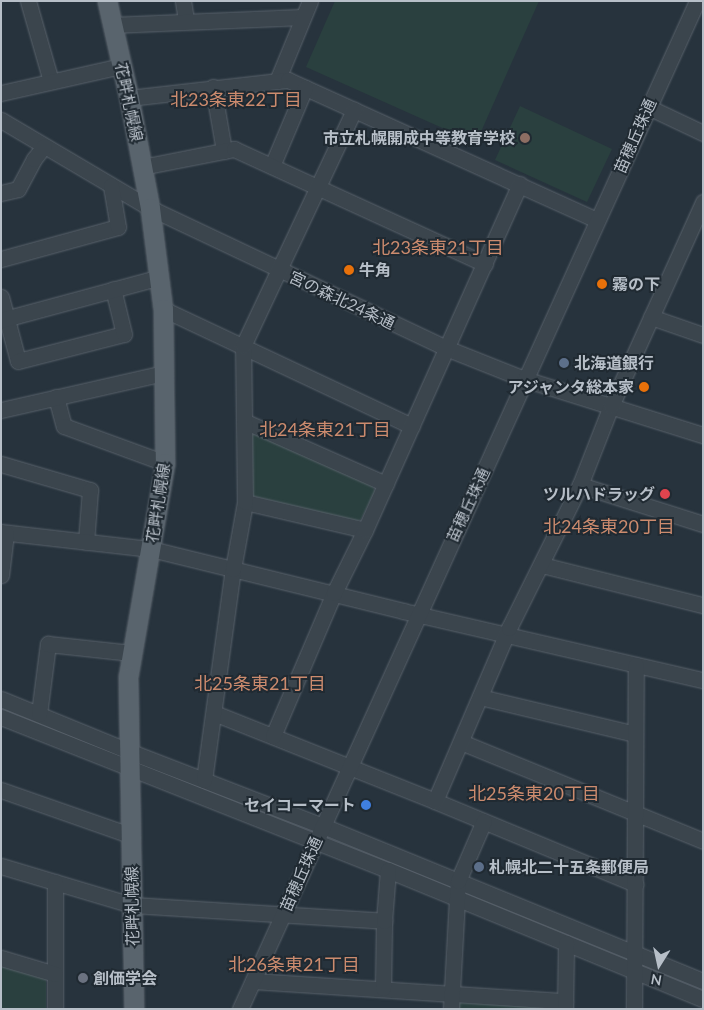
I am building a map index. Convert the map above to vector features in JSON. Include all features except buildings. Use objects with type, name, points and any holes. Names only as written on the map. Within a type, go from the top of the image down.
[{"type":"main road","name":"花畔札幌線","points":[[107,1],[129,98],[150,208],[163,309],[165,464],[128,677],[134,1009]]},
{"type":"street","points":[[28,1],[51,81]]},
{"type":"street","points":[[183,1],[186,22]]},
{"type":"street","points":[[277,81],[310,1]]},
{"type":"street","name":"苗穂丘珠通","points":[[240,1009],[697,1]]},
{"type":"street","points":[[111,24],[303,16]]},
{"type":"street","points":[[1,94],[121,66]]},
{"type":"street","points":[[129,98],[288,80],[597,220]]},
{"type":"street","points":[[213,87],[224,151]]},
{"type":"street","points":[[272,166],[305,88]]},
{"type":"street","points":[[648,107],[703,133]]},
{"type":"street","points":[[204,780],[233,569],[245,502],[246,422],[243,346],[354,110]]},
{"type":"street","name":"宮の森北24条通","points":[[1,120],[150,208],[446,348],[524,379],[703,435]]},
{"type":"street","points":[[1,193],[18,189],[34,159],[44,146]]},
{"type":"street","points":[[142,167],[234,149],[485,264]]},
{"type":"street","points":[[273,736],[334,593],[386,484],[520,184]]},
{"type":"street","points":[[1,259],[118,227],[111,186]]},
{"type":"street","points":[[435,801],[506,634],[580,484],[611,406],[703,202]]},
{"type":"street","points":[[4,319],[160,277]]},
{"type":"street","points":[[1,297],[4,319],[18,361],[124,334],[113,289]]},
{"type":"street","points":[[163,309],[412,426]]},
{"type":"street","points":[[652,317],[703,335]]},
{"type":"street","points":[[1,410],[164,372]]},
{"type":"street","points":[[56,397],[64,426],[165,464]]},
{"type":"street","points":[[246,422],[386,484]]},
{"type":"street","points":[[1,464],[90,490],[86,542]]},
{"type":"street","points":[[580,484],[703,524]]},
{"type":"street","points":[[245,502],[365,530]]},
{"type":"street","points":[[1,574],[4,532],[151,549],[703,680]]},
{"type":"street","points":[[542,564],[703,605]]},
{"type":"street","points":[[39,714],[48,644],[132,653]]},
{"type":"street","points":[[634,1009],[636,665]]},
{"type":"street","points":[[480,696],[636,734]]},
{"type":"street","points":[[1,699],[39,714],[131,760],[316,841],[703,999]]},
{"type":"street","points":[[214,713],[350,766],[635,884]]},
{"type":"street","points":[[1,717],[131,760],[204,780],[323,826],[703,981]]},
{"type":"street","points":[[461,742],[703,841]]},
{"type":"street","points":[[1,790],[132,836]]},
{"type":"street","points":[[451,1009],[458,881],[484,821]]},
{"type":"street","points":[[1,866],[132,905],[384,921]]},
{"type":"street","points":[[382,988],[388,870]]},
{"type":"street","points":[[55,882],[55,1009]]},
{"type":"street","points":[[253,980],[452,992],[565,1005],[566,942]]},
{"type":"street","points":[[1,958],[55,974]]},
{"type":"green space","points":[[335,1],[539,1],[476,143],[306,67]]},
{"type":"green space","points":[[520,106],[612,149],[587,202],[495,160]]},
{"type":"green space","points":[[256,430],[372,485],[375,491],[361,519],[356,522],[250,494],[251,434]]},
{"type":"green space","points":[[1,964],[46,979],[46,1009],[1,1009]]},
{"type":"green space","points":[[456,1001],[555,1006],[555,1009],[455,1009]]},
{"type":"place","name":"市立札幌開成中等教育学校","points":[[525,138]]},
{"type":"place","name":"牛角","points":[[349,270]]},
{"type":"place","name":"霧の下","points":[[602,284]]},
{"type":"place","name":"北海道銀行","points":[[564,363]]},
{"type":"place","name":"アジャンタ総本家","points":[[644,387]]},
{"type":"place","name":"ツルハドラッグ","points":[[665,494]]},
{"type":"place","name":"セイコーマート","points":[[366,805]]},
{"type":"place","name":"札幌北二十五条郵便局","points":[[479,867]]},
{"type":"place","name":"創価学会","points":[[83,978]]},
{"type":"district","name":"北23条東22丁目","points":[[236,99]]},
{"type":"district","name":"北23条東21丁目","points":[[438,247]]},
{"type":"district","name":"北24条東21丁目","points":[[325,429]]},
{"type":"district","name":"北24条東20丁目","points":[[609,526]]},
{"type":"district","name":"北25条東21丁目","points":[[260,683]]},
{"type":"district","name":"北25条東20丁目","points":[[534,793]]},
{"type":"district","name":"北26条東21丁目","points":[[294,964]]}]
